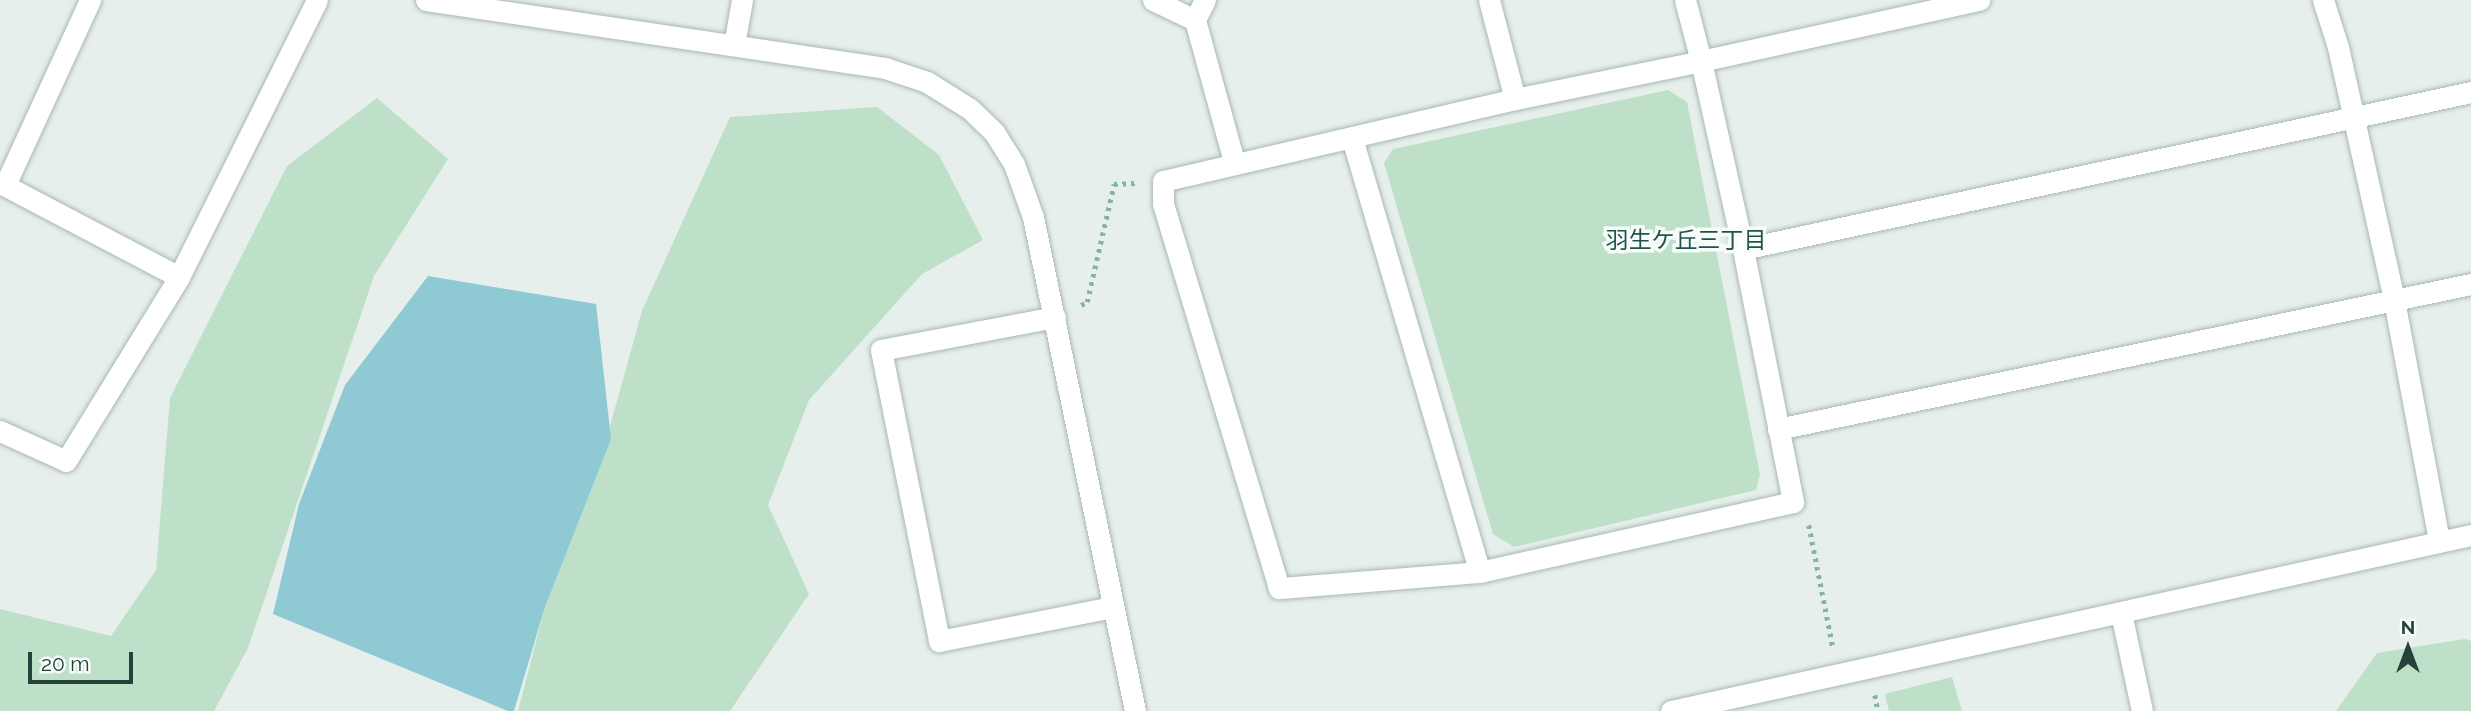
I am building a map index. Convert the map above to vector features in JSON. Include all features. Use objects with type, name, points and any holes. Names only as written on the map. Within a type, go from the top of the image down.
[{"type":"street","points":[[90,0],[2,184],[179,277]]},
{"type":"street","points":[[0,432],[66,461],[179,277],[317,0]]},
{"type":"street","points":[[426,0],[885,68],[926,82],[970,108],[994,132],[1025,188],[1055,317],[1135,711]]},
{"type":"street","points":[[734,44],[742,0]]},
{"type":"street","points":[[1153,0],[1195,20]]},
{"type":"street","points":[[1205,0],[1195,20],[1234,162]]},
{"type":"street","points":[[1489,0],[1515,99]]},
{"type":"street","points":[[1685,0],[1701,61],[1743,249],[1793,502],[1480,572],[1279,588],[1163,203],[1163,181],[1234,162],[1352,138],[1515,99],[1701,61],[1979,0]]},
{"type":"street","points":[[2323,0],[2338,47],[2394,300],[2439,541]]},
{"type":"street","points":[[1743,249],[2471,92]]},
{"type":"street","points":[[1352,138],[1480,572]]},
{"type":"street","points":[[1778,429],[2471,284]]},
{"type":"street","points":[[1055,317],[881,350],[939,641],[1112,607]]},
{"type":"street","points":[[1671,711],[2471,535]]},
{"type":"street","points":[[2121,613],[2142,711]]},
{"type":"path","points":[[1055,317],[1087,302],[1114,184],[1163,181]]},
{"type":"path","points":[[1793,502],[1807,517],[1839,673]]},
{"type":"green space","points":[[1668,90],[1687,102],[1760,475],[1756,490],[1514,547],[1493,534],[1384,163],[1393,149]]},
{"type":"green space","points":[[377,98],[448,159],[374,276],[248,648],[214,711],[0,711],[0,609],[111,636],[156,570],[170,398],[287,166]]},
{"type":"green space","points":[[877,107],[939,155],[983,240],[922,274],[809,400],[768,505],[809,594],[730,711],[518,711],[545,607],[597,473],[642,311],[730,117]]},
{"type":"green space","points":[[2465,639],[2471,641],[2471,711],[2336,711],[2377,653]]},
{"type":"green space","points":[[1952,677],[1962,711],[1889,711],[1885,694]]},
{"type":"water","points":[[428,276],[596,304],[611,439],[545,607],[514,711],[508,711],[273,614],[299,504],[345,385]]},
{"type":"district","name":"羽生ケ丘三丁目","points":[[1686,240]]}]
